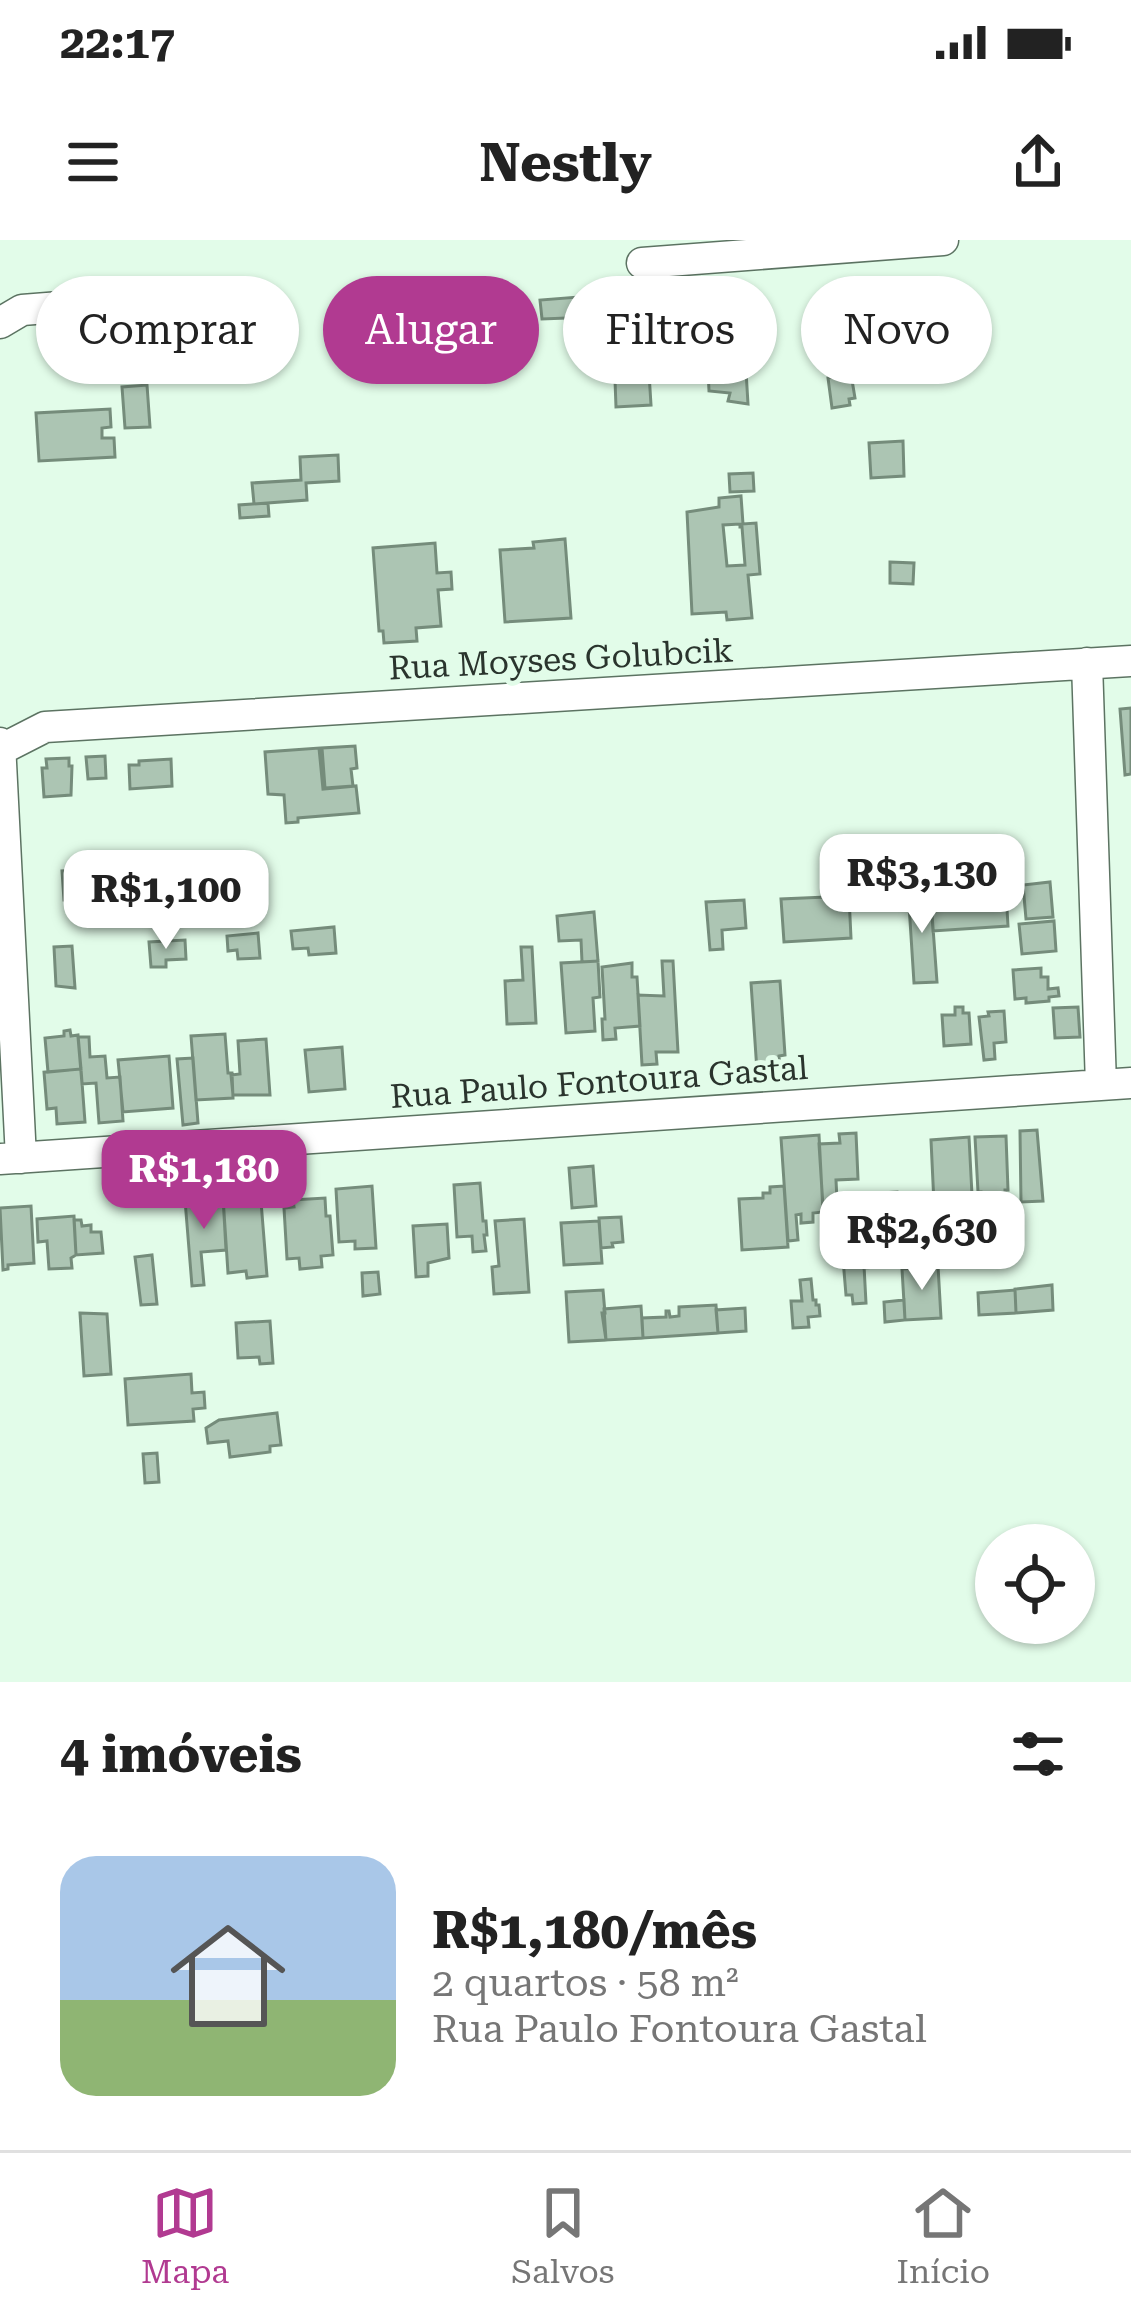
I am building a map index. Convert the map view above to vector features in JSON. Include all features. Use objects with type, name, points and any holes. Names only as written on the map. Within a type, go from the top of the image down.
[{"type":"street","points":[[642,263],[943,240]]},
{"type":"street","points":[[0,323],[22,310],[36,309]]},
{"type":"street","name":"Rua Moyses Golubcik","points":[[10,1158],[0,746],[45,727],[1131,661]]},
{"type":"street","points":[[1087,663],[1116,1084]]},
{"type":"street","name":"Rua Paulo Fontoura Gastal","points":[[10,1158],[1116,1084]]},
{"type":"building","points":[[563,298],[563,318],[542,319],[540,300]]},
{"type":"building","points":[[615,384],[650,384],[651,405],[616,407]]},
{"type":"building","points":[[709,384],[747,384],[748,404],[728,401],[730,393],[709,391]]},
{"type":"building","points":[[829,384],[853,384],[855,398],[849,399],[850,405],[832,408]]},
{"type":"building","points":[[147,385],[150,427],[125,428],[122,387]]},
{"type":"building","points":[[110,409],[111,427],[102,428],[102,438],[114,438],[115,457],[39,461],[36,413]]},
{"type":"building","points":[[903,441],[904,476],[871,478],[869,443]]},
{"type":"building","points":[[338,455],[339,481],[306,483],[307,500],[254,504],[252,483],[301,480],[300,457]]},
{"type":"building","points":[[753,473],[754,491],[730,492],[729,474]]},
{"type":"building","points":[[741,496],[743,524],[756,523],[760,574],[748,575],[752,618],[727,620],[726,612],[692,614],[687,512],[719,507],[719,498]],"holes":[[[723,525],[740,527],[745,565],[727,566]]]},
{"type":"building","points":[[268,503],[269,516],[240,518],[239,505]]},
{"type":"building","points":[[565,539],[571,618],[505,622],[500,550],[534,548],[533,542]]},
{"type":"building","points":[[435,543],[437,573],[451,572],[452,589],[438,590],[441,626],[416,628],[417,641],[384,643],[373,548]]},
{"type":"building","points":[[890,562],[914,563],[913,584],[890,583]]},
{"type":"building","points":[[1131,708],[1131,774],[1125,775],[1120,709]]},
{"type":"building","points":[[355,746],[353,786],[325,788],[322,748]]},
{"type":"building","points":[[319,748],[323,789],[356,786],[359,813],[286,823],[284,795],[268,794],[265,752]]},
{"type":"building","points":[[105,756],[106,778],[88,779],[86,757]]},
{"type":"building","points":[[69,758],[71,795],[44,797],[46,759]]},
{"type":"building","points":[[171,759],[172,786],[130,789],[129,765]]},
{"type":"building","points":[[1006,857],[1008,882],[976,884],[974,859]]},
{"type":"building","points":[[974,859],[976,884],[930,887],[929,862]]},
{"type":"building","points":[[177,865],[181,902],[156,903],[154,866]]},
{"type":"building","points":[[92,869],[92,878],[124,876],[122,899],[105,899],[106,906],[67,908],[62,871]]},
{"type":"building","points":[[1050,882],[1053,917],[1026,919],[1023,885]]},
{"type":"building","points":[[930,887],[937,982],[914,983],[908,889]]},
{"type":"building","points":[[1006,892],[1008,926],[933,931],[931,897],[961,895],[962,904],[977,903],[976,894]]},
{"type":"building","points":[[849,896],[851,938],[784,942],[781,899]]},
{"type":"building","points":[[744,900],[746,928],[722,930],[723,949],[710,950],[706,902]]},
{"type":"building","points":[[594,912],[598,961],[582,962],[581,940],[559,941],[557,916]]},
{"type":"building","points":[[1054,921],[1056,951],[1022,954],[1019,924]]},
{"type":"building","points":[[334,927],[336,953],[309,955],[308,948],[293,949],[291,931]]},
{"type":"building","points":[[258,933],[260,958],[238,959],[237,950],[228,951],[227,936]]},
{"type":"building","points":[[185,940],[186,959],[151,967],[149,942]]},
{"type":"building","points":[[72,946],[75,988],[56,986],[54,947]]},
{"type":"building","points":[[521,947],[532,947],[536,1023],[507,1024],[505,981],[523,980]]},
{"type":"building","points":[[598,961],[595,1031],[566,1033],[561,963]]},
{"type":"building","points":[[662,961],[673,961],[678,1052],[656,1052],[657,1064],[642,1065],[638,995],[664,996]]},
{"type":"building","points":[[632,963],[640,1026],[615,1028],[616,1039],[603,1040],[602,967]]},
{"type":"building","points":[[1041,968],[1041,977],[1048,977],[1048,989],[1058,988],[1059,996],[1026,1003],[1026,998],[1015,999],[1013,970]]},
{"type":"building","points":[[780,981],[785,1055],[779,1056],[780,1069],[757,1071],[751,983]]},
{"type":"building","points":[[955,1007],[969,1013],[971,1044],[944,1046],[942,1015],[955,1015]]},
{"type":"building","points":[[1078,1007],[1080,1037],[1055,1038],[1053,1008]]},
{"type":"building","points":[[1004,1011],[1006,1042],[994,1043],[995,1059],[984,1060],[979,1017]]},
{"type":"building","points":[[70,1030],[71,1036],[78,1035],[81,1069],[48,1072],[45,1038],[64,1036]]},
{"type":"building","points":[[225,1034],[233,1098],[196,1100],[191,1036]]},
{"type":"building","points":[[78,1037],[89,1037],[90,1057],[105,1056],[107,1078],[120,1077],[123,1121],[99,1123],[96,1083],[82,1084]]},
{"type":"building","points":[[266,1039],[270,1095],[233,1095],[231,1075],[240,1074],[238,1041]]},
{"type":"building","points":[[342,1047],[345,1089],[309,1092],[305,1050]]},
{"type":"building","points":[[169,1056],[173,1108],[123,1112],[118,1060]]},
{"type":"building","points":[[193,1058],[198,1123],[183,1125],[177,1059]]},
{"type":"building","points":[[81,1069],[85,1122],[57,1124],[56,1108],[47,1109],[44,1072]]},
{"type":"building","points":[[1037,1130],[1043,1201],[1021,1202],[1020,1131]]},
{"type":"building","points":[[856,1133],[858,1179],[836,1180],[838,1221],[824,1222],[819,1144],[840,1143],[839,1134]]},
{"type":"building","points":[[819,1135],[823,1212],[813,1213],[813,1222],[801,1223],[801,1214],[796,1215],[798,1240],[788,1241],[781,1138]]},
{"type":"building","points":[[1006,1136],[1008,1190],[1005,1197],[981,1198],[975,1137]]},
{"type":"building","points":[[969,1137],[972,1195],[954,1197],[954,1203],[934,1204],[931,1140]]},
{"type":"building","points":[[593,1166],[596,1206],[572,1208],[569,1168]]},
{"type":"building","points":[[480,1183],[486,1251],[473,1252],[472,1236],[457,1237],[454,1185]]},
{"type":"building","points":[[372,1186],[376,1248],[355,1249],[355,1241],[339,1242],[336,1189]]},
{"type":"building","points":[[784,1186],[788,1247],[742,1250],[739,1199],[763,1198],[770,1187]]},
{"type":"building","points":[[260,1189],[267,1276],[247,1278],[246,1271],[228,1273],[223,1197]]},
{"type":"building","points":[[897,1192],[901,1249],[892,1250],[893,1266],[864,1268],[862,1194]]},
{"type":"building","points":[[223,1197],[226,1250],[201,1252],[204,1285],[192,1286],[185,1200]]},
{"type":"building","points":[[325,1198],[333,1255],[321,1256],[322,1267],[300,1269],[299,1258],[287,1259],[284,1208],[294,1207],[293,1200]]},
{"type":"building","points":[[31,1206],[34,1263],[8,1265],[3,1270],[0,1208]]},
{"type":"building","points":[[74,1216],[72,1268],[49,1269],[47,1241],[38,1242],[37,1219]]},
{"type":"building","points":[[621,1217],[623,1242],[601,1248],[599,1218]]},
{"type":"building","points":[[524,1219],[529,1292],[494,1294],[492,1267],[499,1266],[495,1221]]},
{"type":"building","points":[[74,1220],[91,1225],[91,1232],[101,1232],[103,1253],[76,1255]]},
{"type":"building","points":[[599,1221],[602,1263],[564,1265],[561,1223]]},
{"type":"building","points":[[447,1224],[449,1258],[428,1263],[428,1276],[416,1277],[413,1226]]},
{"type":"building","points":[[842,1247],[863,1247],[866,1303],[853,1304],[852,1295],[846,1295]]},
{"type":"building","points":[[152,1255],[157,1304],[141,1305],[135,1257]]},
{"type":"building","points":[[938,1266],[941,1318],[905,1320],[902,1269]]},
{"type":"building","points":[[378,1272],[380,1294],[363,1296],[362,1273]]},
{"type":"building","points":[[811,1279],[820,1316],[808,1317],[809,1327],[793,1328],[791,1301],[802,1301],[800,1280]]},
{"type":"building","points":[[1052,1285],[1053,1310],[1016,1313],[1015,1289]]},
{"type":"building","points":[[603,1290],[606,1340],[569,1342],[566,1292]]},
{"type":"building","points":[[1015,1290],[1016,1313],[979,1315],[978,1293]]},
{"type":"building","points":[[904,1300],[905,1320],[885,1322],[884,1302]]},
{"type":"building","points":[[716,1305],[718,1333],[643,1338],[642,1318],[666,1317],[666,1311],[670,1317],[679,1316],[679,1307]]},
{"type":"building","points":[[641,1306],[643,1338],[606,1340],[604,1309]]},
{"type":"building","points":[[745,1308],[746,1331],[718,1333],[716,1310]]},
{"type":"building","points":[[80,1313],[107,1314],[111,1374],[84,1376]]},
{"type":"building","points":[[270,1321],[273,1363],[260,1364],[259,1357],[238,1358],[236,1323]]},
{"type":"building","points":[[191,1374],[192,1393],[204,1392],[205,1408],[193,1409],[194,1421],[128,1425],[125,1379]]},
{"type":"building","points":[[277,1413],[281,1445],[270,1446],[270,1452],[230,1457],[228,1441],[208,1443],[206,1428],[219,1420]]},
{"type":"building","points":[[157,1453],[159,1482],[145,1483],[143,1454]]}]
